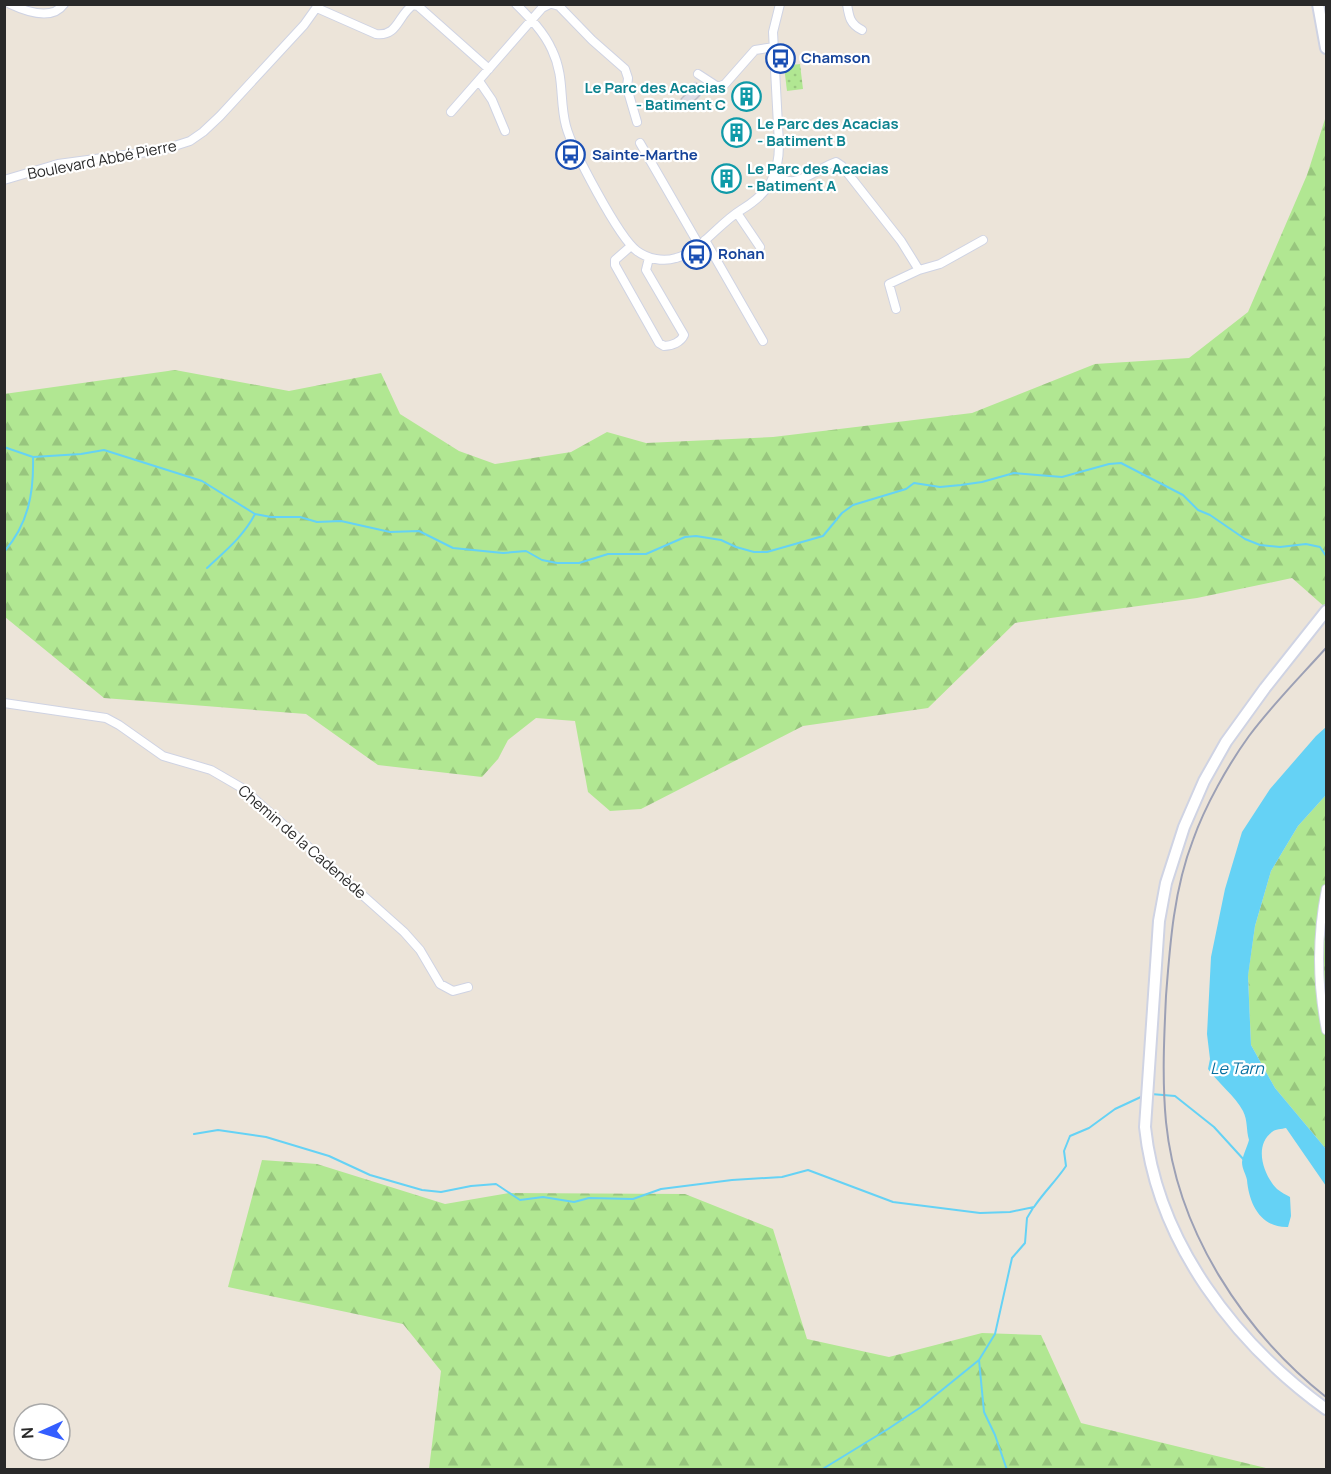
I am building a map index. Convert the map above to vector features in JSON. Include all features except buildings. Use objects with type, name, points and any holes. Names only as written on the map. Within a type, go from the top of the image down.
[{"type":"main road","points":[[1318,4],[1326,48]]},
{"type":"main road","points":[[1326,610],[1226,742],[1199,790],[1184,827],[1166,883],[1159,921],[1145,1113],[1147,1144],[1153,1173],[1168,1215],[1203,1283],[1220,1308],[1253,1346],[1326,1409]]},
{"type":"street","points":[[10,4],[37,13],[52,14],[59,12],[64,4]]},
{"type":"street","points":[[516,4],[542,32],[558,66],[562,81],[566,124],[575,149],[624,238],[631,246],[649,258],[658,260],[686,255],[726,219],[761,195],[776,175],[779,144],[773,33],[780,4]]},
{"type":"street","points":[[451,112],[542,8],[551,4],[559,6],[592,40],[625,69],[628,78],[627,88],[637,122]]},
{"type":"street","points":[[847,4],[850,21],[853,26],[862,30]]},
{"type":"street","points":[[318,6],[376,34],[383,35],[394,29],[408,8],[413,5],[418,6],[489,69]]},
{"type":"street","name":"Boulevard Abbé Pierre","points":[[4,180],[58,165],[156,151],[190,141],[220,116],[318,6]]},
{"type":"street","points":[[698,74],[718,87],[725,84],[755,50],[774,47]]},
{"type":"street","points":[[479,81],[492,100],[505,131]]},
{"type":"street","points":[[640,143],[763,341]]},
{"type":"street","points":[[776,175],[791,182],[798,181],[836,162],[842,166],[901,241],[919,270]]},
{"type":"street","points":[[737,213],[760,247]]},
{"type":"street","points":[[896,309],[889,284],[919,270],[940,264],[983,240]]},
{"type":"street","points":[[631,246],[615,260],[615,265],[659,343],[670,346],[682,339],[684,335],[646,270],[649,258]]},
{"type":"street","name":"Chemin de la Cadenède","points":[[4,703],[105,718],[119,724],[163,756],[212,770],[228,778],[281,821],[404,932],[420,950],[440,984],[453,991],[468,987]]},
{"type":"street","points":[[1326,889],[1321,926],[1320,978],[1326,1030]]},
{"type":"shaded area","points":[[695,81],[706,90],[691,108],[680,99]]},
{"type":"green space","points":[[800,64],[803,89],[787,91],[784,66]]},
{"type":"green space","points":[[1326,116],[1326,608],[1292,578],[1197,598],[1015,623],[928,708],[803,726],[641,809],[610,811],[588,792],[575,721],[536,718],[508,740],[498,759],[482,777],[378,765],[306,714],[104,698],[5,617],[4,394],[175,370],[289,391],[381,373],[400,414],[459,451],[495,464],[571,452],[607,432],[646,443],[773,437],[972,413],[1095,364],[1189,358],[1248,312],[1307,175]]},
{"type":"green space","points":[[1326,795],[1326,1149],[1275,1088],[1251,1045],[1248,975],[1255,926],[1271,871],[1298,826]]},
{"type":"green space","points":[[262,1160],[317,1164],[445,1204],[509,1193],[685,1194],[773,1229],[807,1339],[889,1357],[982,1333],[1041,1335],[1081,1423],[1270,1469],[429,1469],[441,1371],[403,1324],[228,1287]]},
{"type":"water","name":"Le Tarn","points":[[1326,727],[1326,795],[1298,826],[1271,871],[1255,926],[1248,976],[1251,1045],[1275,1088],[1326,1149],[1326,1186],[1286,1128],[1273,1131],[1266,1138],[1262,1161],[1272,1183],[1290,1197],[1291,1216],[1288,1227],[1278,1226],[1263,1219],[1253,1205],[1242,1165],[1249,1140],[1246,1118],[1236,1100],[1208,1069],[1210,1059],[1207,1034],[1211,957],[1225,889],[1242,832],[1270,789]]},
{"type":"waterway","points":[[4,447],[33,457],[104,450],[202,481],[255,514],[271,517],[300,517],[317,522],[341,521],[390,532],[419,531],[453,548],[503,553],[526,551],[542,560],[557,563],[579,563],[608,554],[646,554],[685,537],[696,536],[721,540],[754,552],[767,552],[823,536],[842,513],[853,505],[906,489],[914,483],[940,487],[961,485],[1014,473],[1062,477],[1121,463],[1183,495],[1198,510],[1210,515],[1245,539],[1260,545],[1280,547],[1306,544],[1320,547],[1326,556]]},
{"type":"waterway","points":[[4,552],[19,531],[28,508],[31,496],[33,457]]},
{"type":"waterway","points":[[207,568],[239,537],[255,514]]},
{"type":"waterway","points":[[1151,1094],[1175,1096],[1214,1127],[1245,1161]]},
{"type":"waterway","points":[[194,1134],[218,1130],[266,1137],[329,1156],[370,1175],[422,1190],[441,1192],[496,1184],[520,1200],[543,1197],[574,1202],[589,1198],[633,1199],[661,1189],[732,1180],[782,1177],[808,1170],[893,1202],[980,1213],[1010,1212],[1034,1207],[1058,1177],[1066,1166],[1064,1151],[1070,1136],[1089,1128],[1115,1109],[1143,1096]]},
{"type":"waterway","points":[[821,1470],[921,1407],[979,1360],[995,1334],[1012,1258],[1025,1243],[1027,1218],[1033,1208]]},
{"type":"waterway","points":[[979,1360],[984,1412],[1007,1470]]},
{"type":"railway","points":[[1326,648],[1267,713],[1241,747],[1210,800],[1198,827],[1177,897],[1171,936],[1164,1043],[1166,1122],[1173,1162],[1184,1202],[1200,1240],[1219,1276],[1242,1310],[1268,1342],[1326,1397]]},
{"type":"place","name":"Chamson","points":[[780,58]]},
{"type":"place","name":"Le Parc des Acacias - Batiment C","points":[[747,97]]},
{"type":"place","name":"Le Parc des Acacias - Batiment B","points":[[736,133]]},
{"type":"place","name":"Sainte-Marthe","points":[[571,155]]},
{"type":"place","name":"Le Parc des Acacias - Batiment A","points":[[726,178]]},
{"type":"place","name":"Rohan","points":[[697,254]]}]
